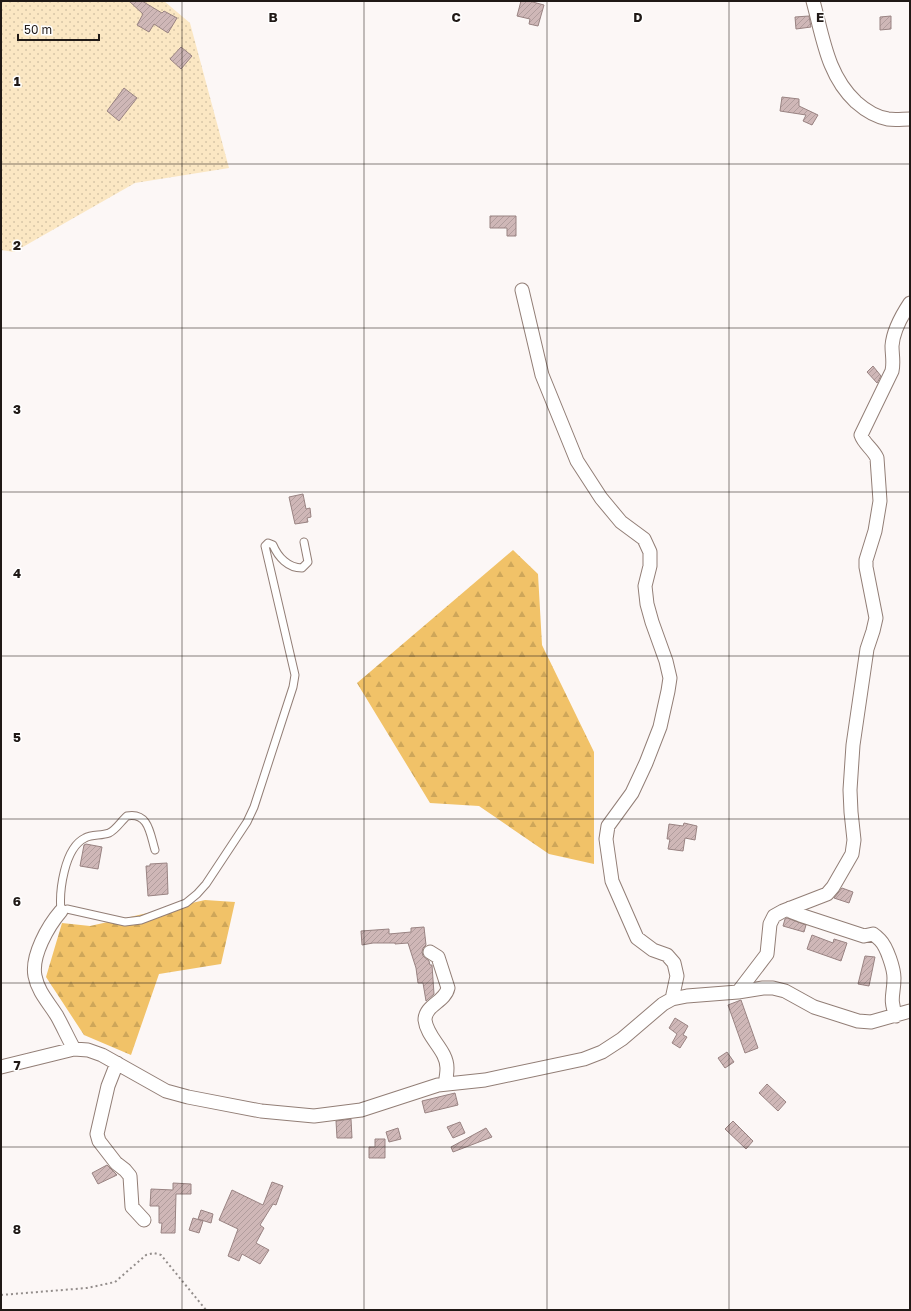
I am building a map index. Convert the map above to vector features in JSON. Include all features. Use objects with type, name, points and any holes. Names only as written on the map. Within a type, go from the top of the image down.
[{"type":"street","points":[[813,1],[825,49],[839,82],[849,95],[868,112],[877,116],[889,119],[910,119]]},
{"type":"street","points":[[522,290],[542,375],[577,461],[601,498],[621,522],[644,539],[650,552],[650,566],[645,586],[647,604],[666,661],[670,678],[660,727],[646,763],[632,793],[608,826],[606,839],[612,880],[637,938],[653,950],[667,955],[674,963],[677,976],[672,999]]},
{"type":"street","points":[[738,992],[766,954],[770,924],[774,916],[790,908],[827,894],[849,862],[853,850],[854,840],[850,790],[852,745],[867,649],[874,631],[876,618],[866,560],[875,531],[880,501],[877,458],[875,452],[863,440],[861,435],[892,371],[894,360],[892,346],[894,334],[910,303]]},
{"type":"street","points":[[790,908],[792,912],[864,936],[873,934],[882,941],[894,977],[891,997],[892,1007],[896,1016]]},
{"type":"street","points":[[61,911],[54,919],[41,945],[35,961],[35,975],[41,993],[57,1016],[74,1049]]},
{"type":"street","points":[[430,952],[438,957],[448,988],[447,993],[429,1009],[425,1021],[431,1035],[445,1059],[447,1067],[445,1084]]},
{"type":"street","points":[[1,1067],[74,1049],[88,1050],[102,1055],[166,1091],[188,1097],[261,1111],[314,1116],[361,1110],[438,1085],[485,1080],[584,1059],[602,1052],[622,1039],[662,1004],[672,999],[687,996],[773,988],[785,990],[814,1007],[858,1020],[871,1022],[910,1011]]},
{"type":"street","points":[[117,1063],[108,1086],[97,1134],[99,1141],[116,1163],[130,1176],[132,1207],[144,1220]]},
{"type":"lane","points":[[155,850],[148,827],[143,818],[138,815],[127,816],[107,834],[84,838],[80,841],[72,853],[65,869],[61,893],[61,911],[67,909],[125,922],[141,920],[186,903],[197,894],[220,863],[247,822],[254,806],[293,687],[295,675],[265,546],[268,543],[273,545],[278,555],[287,564],[297,568],[302,568],[308,562],[304,542]]},
{"type":"path","points":[[1,1295],[87,1288],[115,1282],[146,1255],[154,1253],[161,1255],[206,1310]]},
{"type":"shaded area","points":[[1,1],[164,1],[190,23],[229,168],[135,183],[14,252],[1,250]]},
{"type":"green space","points":[[513,550],[538,574],[542,645],[594,752],[594,864],[549,854],[479,806],[430,803],[357,683]]},
{"type":"green space","points":[[205,900],[235,902],[221,964],[159,974],[131,1055],[84,1035],[46,977],[62,923],[90,926]]},
{"type":"building","points":[[129,1],[142,1],[162,13],[164,11],[177,18],[168,33],[154,24],[149,32],[137,25],[143,14]]},
{"type":"building","points":[[521,1],[529,1],[544,5],[538,26],[529,24],[530,19],[517,16]]},
{"type":"building","points":[[809,16],[811,27],[796,29],[795,17]]},
{"type":"building","points":[[891,16],[891,29],[880,30],[880,17]]},
{"type":"building","points":[[181,47],[192,56],[181,69],[170,59]]},
{"type":"building","points":[[124,88],[137,98],[119,121],[107,111]]},
{"type":"building","points":[[782,97],[799,99],[799,106],[818,115],[812,125],[803,121],[806,115],[780,111]]},
{"type":"building","points":[[490,216],[516,216],[516,236],[507,236],[507,228],[490,228]]},
{"type":"building","points":[[873,366],[881,376],[877,383],[867,372]]},
{"type":"building","points":[[303,494],[306,509],[310,508],[311,517],[307,518],[308,522],[295,524],[289,497]]},
{"type":"building","points":[[684,823],[697,826],[695,840],[685,838],[683,851],[668,849],[670,839],[667,839],[669,824],[683,826]]},
{"type":"building","points":[[86,844],[102,847],[98,869],[80,866],[84,845]]},
{"type":"building","points":[[167,863],[168,894],[148,896],[146,866],[150,866],[150,864]]},
{"type":"building","points":[[842,888],[853,892],[849,903],[834,898]]},
{"type":"building","points":[[787,918],[806,925],[804,932],[783,926],[785,919]]},
{"type":"building","points":[[424,927],[426,945],[422,952],[423,956],[429,961],[430,965],[432,965],[434,994],[426,1001],[423,983],[418,983],[416,968],[408,943],[373,943],[362,945],[361,931],[389,929],[389,934],[411,932],[411,928]]},
{"type":"building","points":[[812,935],[833,943],[834,939],[847,943],[841,961],[807,949]]},
{"type":"building","points":[[865,956],[875,957],[869,986],[858,984]]},
{"type":"building","points":[[741,1000],[758,1048],[745,1053],[728,1005]]},
{"type":"building","points":[[675,1018],[688,1026],[683,1035],[687,1037],[680,1048],[672,1043],[677,1034],[669,1028]]},
{"type":"building","points":[[727,1052],[734,1062],[725,1068],[718,1058]]},
{"type":"building","points":[[767,1084],[786,1102],[778,1111],[759,1093]]},
{"type":"building","points":[[455,1093],[458,1105],[425,1113],[422,1101]]},
{"type":"building","points":[[351,1119],[352,1138],[337,1138],[336,1121]]},
{"type":"building","points":[[733,1121],[753,1141],[746,1149],[725,1129]]},
{"type":"building","points":[[460,1122],[465,1133],[453,1138],[447,1127]]},
{"type":"building","points":[[398,1128],[401,1139],[389,1142],[386,1132]]},
{"type":"building","points":[[486,1128],[492,1137],[453,1152],[451,1147]]},
{"type":"building","points":[[375,1139],[385,1139],[385,1158],[369,1158],[369,1147],[375,1147]]},
{"type":"building","points":[[107,1165],[117,1175],[98,1184],[92,1173]]},
{"type":"building","points":[[272,1182],[283,1186],[276,1205],[273,1204],[260,1225],[264,1228],[256,1243],[269,1250],[260,1264],[242,1254],[239,1261],[228,1256],[238,1229],[219,1220],[232,1190],[263,1205]]},
{"type":"building","points":[[173,1183],[191,1184],[191,1194],[176,1194],[175,1233],[161,1233],[162,1223],[159,1223],[159,1206],[150,1206],[151,1189],[173,1190]]},
{"type":"building","points":[[201,1210],[213,1214],[211,1223],[198,1219]]},
{"type":"building","points":[[193,1218],[203,1221],[199,1233],[189,1230]]}]
